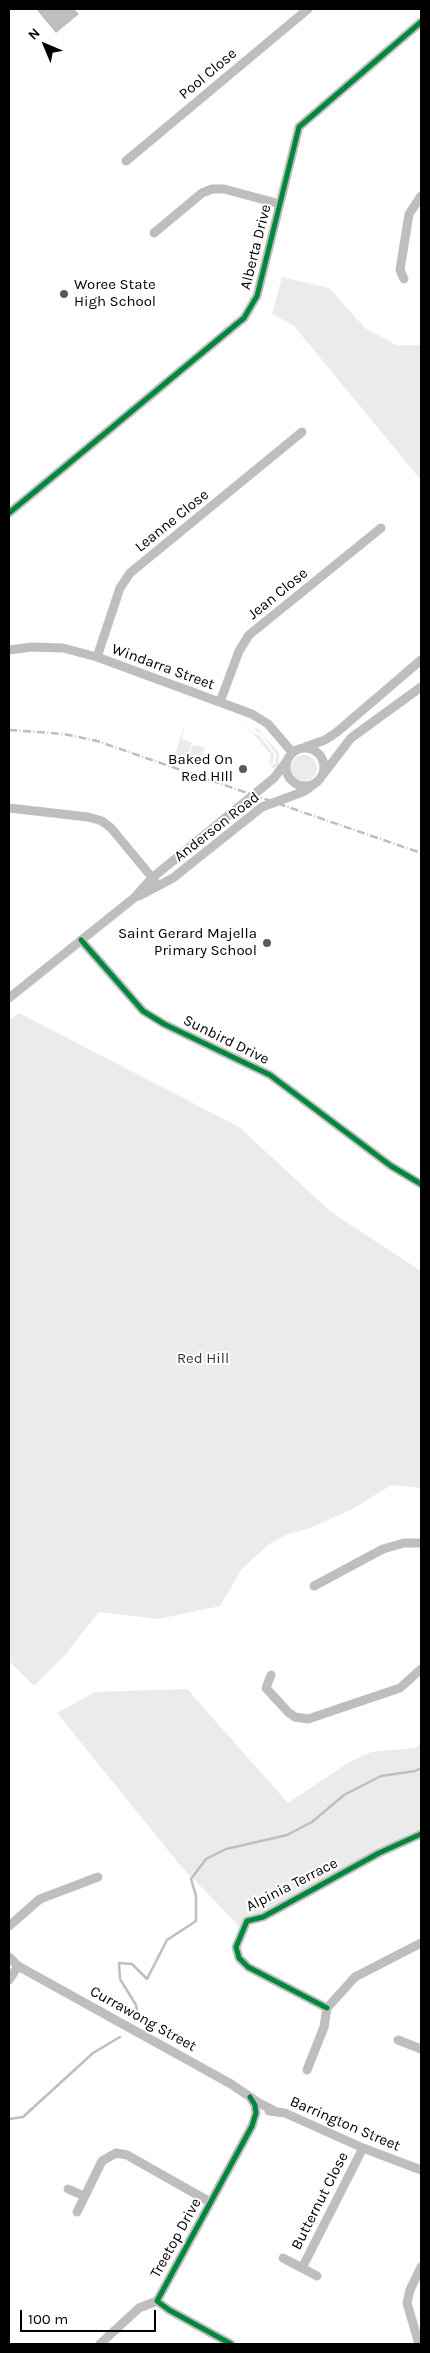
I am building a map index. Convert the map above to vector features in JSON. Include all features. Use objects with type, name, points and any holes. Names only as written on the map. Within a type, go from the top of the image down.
[{"type":"street","name":"Pool Close","points":[[126,161],[308,9]]},
{"type":"street","name":"Alberta Drive","points":[[9,513],[244,318],[257,296],[299,126],[421,22]]},
{"type":"street","points":[[154,233],[202,193],[212,189],[224,189],[280,204]]},
{"type":"street","points":[[404,279],[400,270],[409,214],[421,196]]},
{"type":"street","name":"Leanne Close","points":[[96,657],[120,588],[130,573],[302,432]]},
{"type":"street","name":"Jean Close","points":[[220,702],[239,651],[249,635],[381,528]]},
{"type":"street","name":"Windarra Street","points":[[9,650],[32,647],[63,648],[96,657],[220,702],[262,720],[292,752]]},
{"type":"street","points":[[305,748],[313,750],[322,757],[324,768],[320,779],[306,786],[294,784],[287,774],[286,762],[292,752],[324,740],[338,732],[421,660]]},
{"type":"street","name":"Anderson Road","points":[[134,898],[159,887],[262,807],[304,791],[320,779],[350,738],[421,687]]},
{"type":"street","name":"Anderson Road","points":[[9,998],[134,898],[152,878],[269,783],[286,762]]},
{"type":"street","points":[[9,808],[88,817],[102,821],[159,887]]},
{"type":"street","name":"Sunbird Drive","points":[[81,940],[129,998],[151,1017],[270,1075],[391,1166],[421,1184]]},
{"type":"street","points":[[314,1586],[383,1549],[404,1543],[421,1542]]},
{"type":"street","points":[[271,1676],[266,1688],[288,1712],[295,1717],[308,1719],[400,1688],[421,1669]]},
{"type":"street","name":"Alpinia Terrace","points":[[328,2008],[248,1967],[238,1958],[236,1947],[247,1921],[276,1910],[344,1872],[421,1834]]},
{"type":"street","points":[[9,1926],[40,1899],[98,1877]]},
{"type":"street","points":[[307,2070],[324,2026],[328,2008],[355,1977],[421,1943]]},
{"type":"street","name":"Currawong Street","points":[[9,1957],[18,1966],[223,2080],[273,2110]]},
{"type":"street","points":[[9,1980],[18,1966]]},
{"type":"street","points":[[398,2040],[421,2049]]},
{"type":"street","points":[[250,2097],[255,2105],[256,2113]]},
{"type":"street","name":"Barrington Street","points":[[256,2113],[273,2110],[285,2113],[363,2148],[421,2170]]},
{"type":"street","name":"Treetop Drive","points":[[231,2344],[169,2310],[157,2300],[252,2126],[256,2113]]},
{"type":"street","name":"Butternut Close","points":[[302,2268],[363,2148]]},
{"type":"street","points":[[77,2212],[102,2161],[116,2153],[127,2155],[210,2202]]},
{"type":"street","points":[[68,2189],[84,2196]]},
{"type":"street","name":"Butternut Close","points":[[283,2258],[317,2276]]},
{"type":"street","points":[[419,2344],[407,2303],[410,2290],[421,2267]]},
{"type":"street","points":[[100,2344],[139,2308],[157,2300]]},
{"type":"green space","points":[[282,277],[329,288],[365,328],[396,345],[421,345],[421,480],[294,326],[272,314]]},
{"type":"green space","points":[[234,722],[260,736],[274,754],[273,762],[269,765],[271,755],[253,733]]},
{"type":"green space","points":[[185,723],[182,739],[192,743],[186,762],[174,758]]},
{"type":"green space","points":[[256,727],[279,753],[278,765],[274,768],[270,767],[276,763],[276,754],[262,735],[255,730]]},
{"type":"green space","points":[[197,745],[205,748],[198,767],[187,762],[192,746]]},
{"type":"green space","points":[[304,755],[313,759],[317,768],[313,777],[304,781],[295,777],[291,768],[295,759]]},
{"type":"green space","name":"Red Hill","points":[[19,1013],[239,1127],[331,1212],[421,1271],[421,1488],[391,1485],[351,1510],[305,1530],[287,1534],[268,1545],[241,1570],[220,1606],[159,1619],[99,1612],[64,1656],[34,1686],[9,1661],[9,1020]]},
{"type":"green space","points":[[187,1689],[288,1803],[348,1763],[371,1752],[416,1748],[421,1743],[421,1834],[240,1927],[180,1865],[57,1713],[95,1692]]},
{"type":"shaded area","points":[[36,9],[74,9],[79,14],[56,33]]},
{"type":"waterway","points":[[138,2017],[136,2005],[120,1979],[119,1963],[132,1964],[147,1979],[167,1940],[196,1921],[196,1896],[191,1879],[206,1859],[226,1849],[287,1835],[312,1822],[344,1795],[381,1776],[415,1771],[421,1768]]},
{"type":"waterway","points":[[9,2119],[23,2117],[93,2053],[120,2037]]},
{"type":"railway","points":[[9,730],[64,734],[97,741],[421,853]]},
{"type":"cycle path","points":[[9,513],[244,318],[257,296],[299,127],[421,22]]},
{"type":"cycle path","points":[[81,940],[143,1011],[164,1024],[270,1075],[391,1166],[421,1184]]},
{"type":"cycle path","points":[[327,2008],[248,1967],[239,1958],[236,1947],[247,1921],[263,1917],[379,1853],[421,1834]]},
{"type":"cycle path","points":[[231,2344],[169,2310],[157,2301],[252,2126],[256,2113],[255,2105],[250,2097]]},
{"type":"place","name":"Woree State High School","points":[[64,294]]},
{"type":"place","name":"Baked On Red HIll","points":[[243,769]]},
{"type":"place","name":"Saint Gerard Majella Primary School","points":[[267,943]]}]
